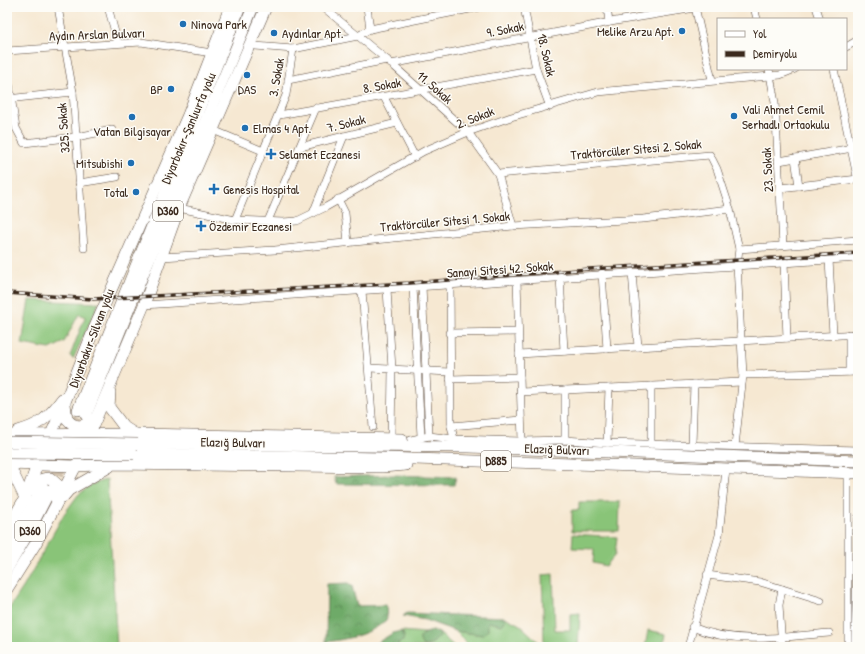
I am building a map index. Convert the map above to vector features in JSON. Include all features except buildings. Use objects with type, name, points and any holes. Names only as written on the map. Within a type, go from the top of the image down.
[{"type":"highway","points":[[217,53],[230,7]]},
{"type":"highway","name":"D360","points":[[25,498],[37,465],[51,435],[94,329],[188,115],[240,7]]},
{"type":"highway","name":"Diyarbakır-Şanlıurfa yolu","points":[[87,414],[183,175],[253,7]]},
{"type":"highway","points":[[67,396],[67,419],[74,426],[79,427],[85,425],[87,414],[112,378],[144,305],[179,208],[266,7]]},
{"type":"highway","name":"D360","points":[[160,203],[217,53]]},
{"type":"highway","points":[[160,203],[169,158]]},
{"type":"highway","name":"Diyarbakır-Silvan yolu","points":[[87,414],[130,277],[160,203]]},
{"type":"highway","points":[[112,378],[109,407],[136,444]]},
{"type":"highway","points":[[7,434],[32,427],[41,422],[50,416],[67,396]]},
{"type":"highway","points":[[7,589],[36,543],[76,466],[90,434],[87,414]]},
{"type":"highway","points":[[7,434],[90,434],[136,444]]},
{"type":"highway","points":[[7,442],[136,444],[416,438],[469,447]]},
{"type":"highway","points":[[7,453],[136,444]]},
{"type":"highway","name":"Elazığ Bulvarı","points":[[136,444],[469,447],[858,460]]},
{"type":"highway","name":"Elazığ Bulvarı","points":[[136,444],[472,461],[853,473]]},
{"type":"highway","points":[[7,464],[76,466],[115,464],[382,466],[472,461]]},
{"type":"highway","points":[[53,508],[69,490],[115,464]]},
{"type":"highway","points":[[7,469],[14,473],[25,498]]},
{"type":"highway","points":[[7,529],[25,498],[38,480],[50,478],[58,485],[58,492],[53,508]]},
{"type":"highway","name":"D360","points":[[7,550],[46,489],[26,537],[7,569]]},
{"type":"street","name":"325. Sokak","points":[[58,7],[73,92],[84,248]]},
{"type":"street","points":[[108,7],[118,43]]},
{"type":"street","name":"11. Sokak","points":[[323,7],[389,62],[468,132],[498,174],[513,226]]},
{"type":"street","points":[[367,7],[370,29]]},
{"type":"street","points":[[254,46],[293,49],[358,36],[370,29],[480,7]]},
{"type":"street","name":"18. Sokak","points":[[524,7],[536,69],[550,106]]},
{"type":"street","points":[[606,7],[609,22]]},
{"type":"street","points":[[695,7],[712,80]]},
{"type":"street","name":"9. Sokak","points":[[288,80],[695,7]]},
{"type":"street","points":[[754,7],[757,18]]},
{"type":"street","points":[[816,7],[820,18]]},
{"type":"street","points":[[847,46],[858,40]]},
{"type":"street","name":"Aydın Arslan Bulvarı","points":[[7,51],[141,42],[217,53]]},
{"type":"street","name":"3. Sokak","points":[[235,220],[286,95],[293,49]]},
{"type":"street","name":"8. Sokak","points":[[279,115],[536,69]]},
{"type":"street","name":"2. Sokak","points":[[179,208],[235,220],[297,221],[415,157],[468,132],[511,117],[598,92],[712,80],[770,72],[780,75],[792,70]]},
{"type":"street","points":[[780,188],[858,180],[854,147],[834,70]]},
{"type":"street","points":[[7,71],[9,99],[16,128],[24,143],[76,137],[112,130]]},
{"type":"street","name":"23. Sokak","points":[[770,72],[779,161],[783,245]]},
{"type":"street","points":[[9,99],[73,92]]},
{"type":"street","points":[[384,97],[415,157]]},
{"type":"street","points":[[268,221],[316,108]]},
{"type":"street","name":"7. Sokak","points":[[300,147],[397,123]]},
{"type":"street","points":[[214,130],[263,151]]},
{"type":"street","points":[[313,213],[344,136]]},
{"type":"street","points":[[779,161],[854,147]]},
{"type":"street","name":"Traktörcüler Sitesi 2. Sokak","points":[[498,174],[710,155],[717,169],[730,209],[739,249],[737,265],[743,378],[735,446]]},
{"type":"street","points":[[795,158],[799,186]]},
{"type":"street","points":[[79,183],[117,177]]},
{"type":"street","points":[[338,199],[345,213],[348,243]]},
{"type":"street","name":"Traktörcüler Sitesi 1. Sokak","points":[[162,257],[275,250],[513,226],[643,219],[730,209]]},
{"type":"street","points":[[739,249],[858,240]]},
{"type":"street","name":"Sanayi Sitesi 42. Sokak","points":[[144,305],[560,276],[858,258]]},
{"type":"street","points":[[829,259],[833,335]]},
{"type":"street","points":[[784,262],[787,338]]},
{"type":"street","points":[[632,272],[638,347]]},
{"type":"street","points":[[602,274],[607,349]]},
{"type":"street","points":[[560,276],[564,351]]},
{"type":"street","points":[[517,280],[522,441]]},
{"type":"street","points":[[450,284],[449,332],[451,426],[454,439]]},
{"type":"street","points":[[422,286],[429,436]]},
{"type":"street","points":[[413,287],[417,370],[416,438],[429,436],[454,439],[522,441],[565,440],[607,443],[858,450]]},
{"type":"street","points":[[387,289],[392,369],[391,439]]},
{"type":"street","points":[[362,291],[373,428]]},
{"type":"street","points":[[449,332],[518,332]]},
{"type":"street","points":[[849,334],[849,372]]},
{"type":"street","points":[[519,354],[858,334]]},
{"type":"street","points":[[369,368],[417,370],[450,375],[520,377]]},
{"type":"street","points":[[520,392],[694,384],[743,378],[858,372]]},
{"type":"street","points":[[692,445],[694,384]]},
{"type":"street","points":[[651,386],[651,444]]},
{"type":"street","points":[[607,443],[609,388]]},
{"type":"street","points":[[565,440],[566,390]]},
{"type":"street","points":[[451,426],[521,420]]},
{"type":"street","points":[[688,647],[692,627],[718,535],[726,469]]},
{"type":"street","points":[[848,647],[853,473]]},
{"type":"street","points":[[855,647],[858,518]]},
{"type":"street","points":[[707,575],[760,582],[821,601]]},
{"type":"street","points":[[782,589],[779,605],[782,647]]},
{"type":"street","points":[[692,627],[707,633],[737,637],[781,638],[829,633]]},
{"type":"green space","points":[[29,300],[99,303],[73,359],[70,356],[85,317],[79,314],[64,342],[50,349],[22,344]]},
{"type":"green space","points":[[393,475],[456,477],[454,485],[336,484],[334,477]]},
{"type":"green space","points":[[107,479],[117,647],[7,647],[7,612],[24,586],[64,514],[78,495],[91,485]]},
{"type":"green space","points":[[579,502],[620,502],[619,531],[572,531],[572,510],[579,510]]},
{"type":"green space","points":[[573,534],[617,537],[615,555],[606,566],[593,563],[594,549],[572,548]]},
{"type":"green space","points":[[553,574],[555,630],[570,630],[570,614],[580,613],[578,647],[564,647],[544,642],[542,575]]},
{"type":"green space","points":[[348,583],[352,586],[357,606],[386,605],[387,619],[366,633],[350,638],[326,642],[327,584]]},
{"type":"green space","points":[[407,613],[505,617],[505,621],[502,625],[488,622],[488,630],[483,635],[455,631],[425,620],[403,616]]},
{"type":"green space","points":[[505,617],[520,625],[544,647],[466,647],[465,641],[455,631],[483,635],[488,622],[505,621]]},
{"type":"green space","points":[[648,630],[666,634],[664,647],[645,647]]},
{"type":"green space","points":[[402,631],[425,633],[420,637],[423,646],[435,641],[440,635],[438,632],[455,647],[398,647],[398,643],[404,636]]},
{"type":"green space","points":[[402,631],[404,636],[403,641],[398,643],[398,647],[370,647],[393,633]]},
{"type":"green space","points":[[433,631],[438,632],[440,635],[433,643],[423,646],[420,641],[420,637],[425,633]]},
{"type":"tunnel","points":[[43,486],[78,410]]},
{"type":"tunnel","points":[[50,490],[71,446]]},
{"type":"railway","points":[[7,293],[93,299],[410,283],[589,269],[858,253]]},
{"type":"place","name":"Ninova Park","points":[[183,24]]},
{"type":"place","name":"Melike Arzu Apt.","points":[[682,31]]},
{"type":"place","name":"Aydınlar Apt.","points":[[274,33]]},
{"type":"place","name":"DAS","points":[[247,75]]},
{"type":"place","name":"BP","points":[[171,89]]},
{"type":"place","name":"Vali Ahmet Cemil Serhadlı Ortaokulu","points":[[734,116]]},
{"type":"place","name":"Vatan Bilgisayar","points":[[132,117]]},
{"type":"place","name":"Elmas 4 Apt.","points":[[245,128]]},
{"type":"place","name":"Selamet Eczanesi","points":[[271,154]]},
{"type":"place","name":"Mitsubishi","points":[[131,163]]},
{"type":"place","name":"Genesis Hospital","points":[[214,189]]},
{"type":"place","name":"Total","points":[[136,192]]},
{"type":"place","name":"Özdemir Eczanesi","points":[[201,226]]}]
